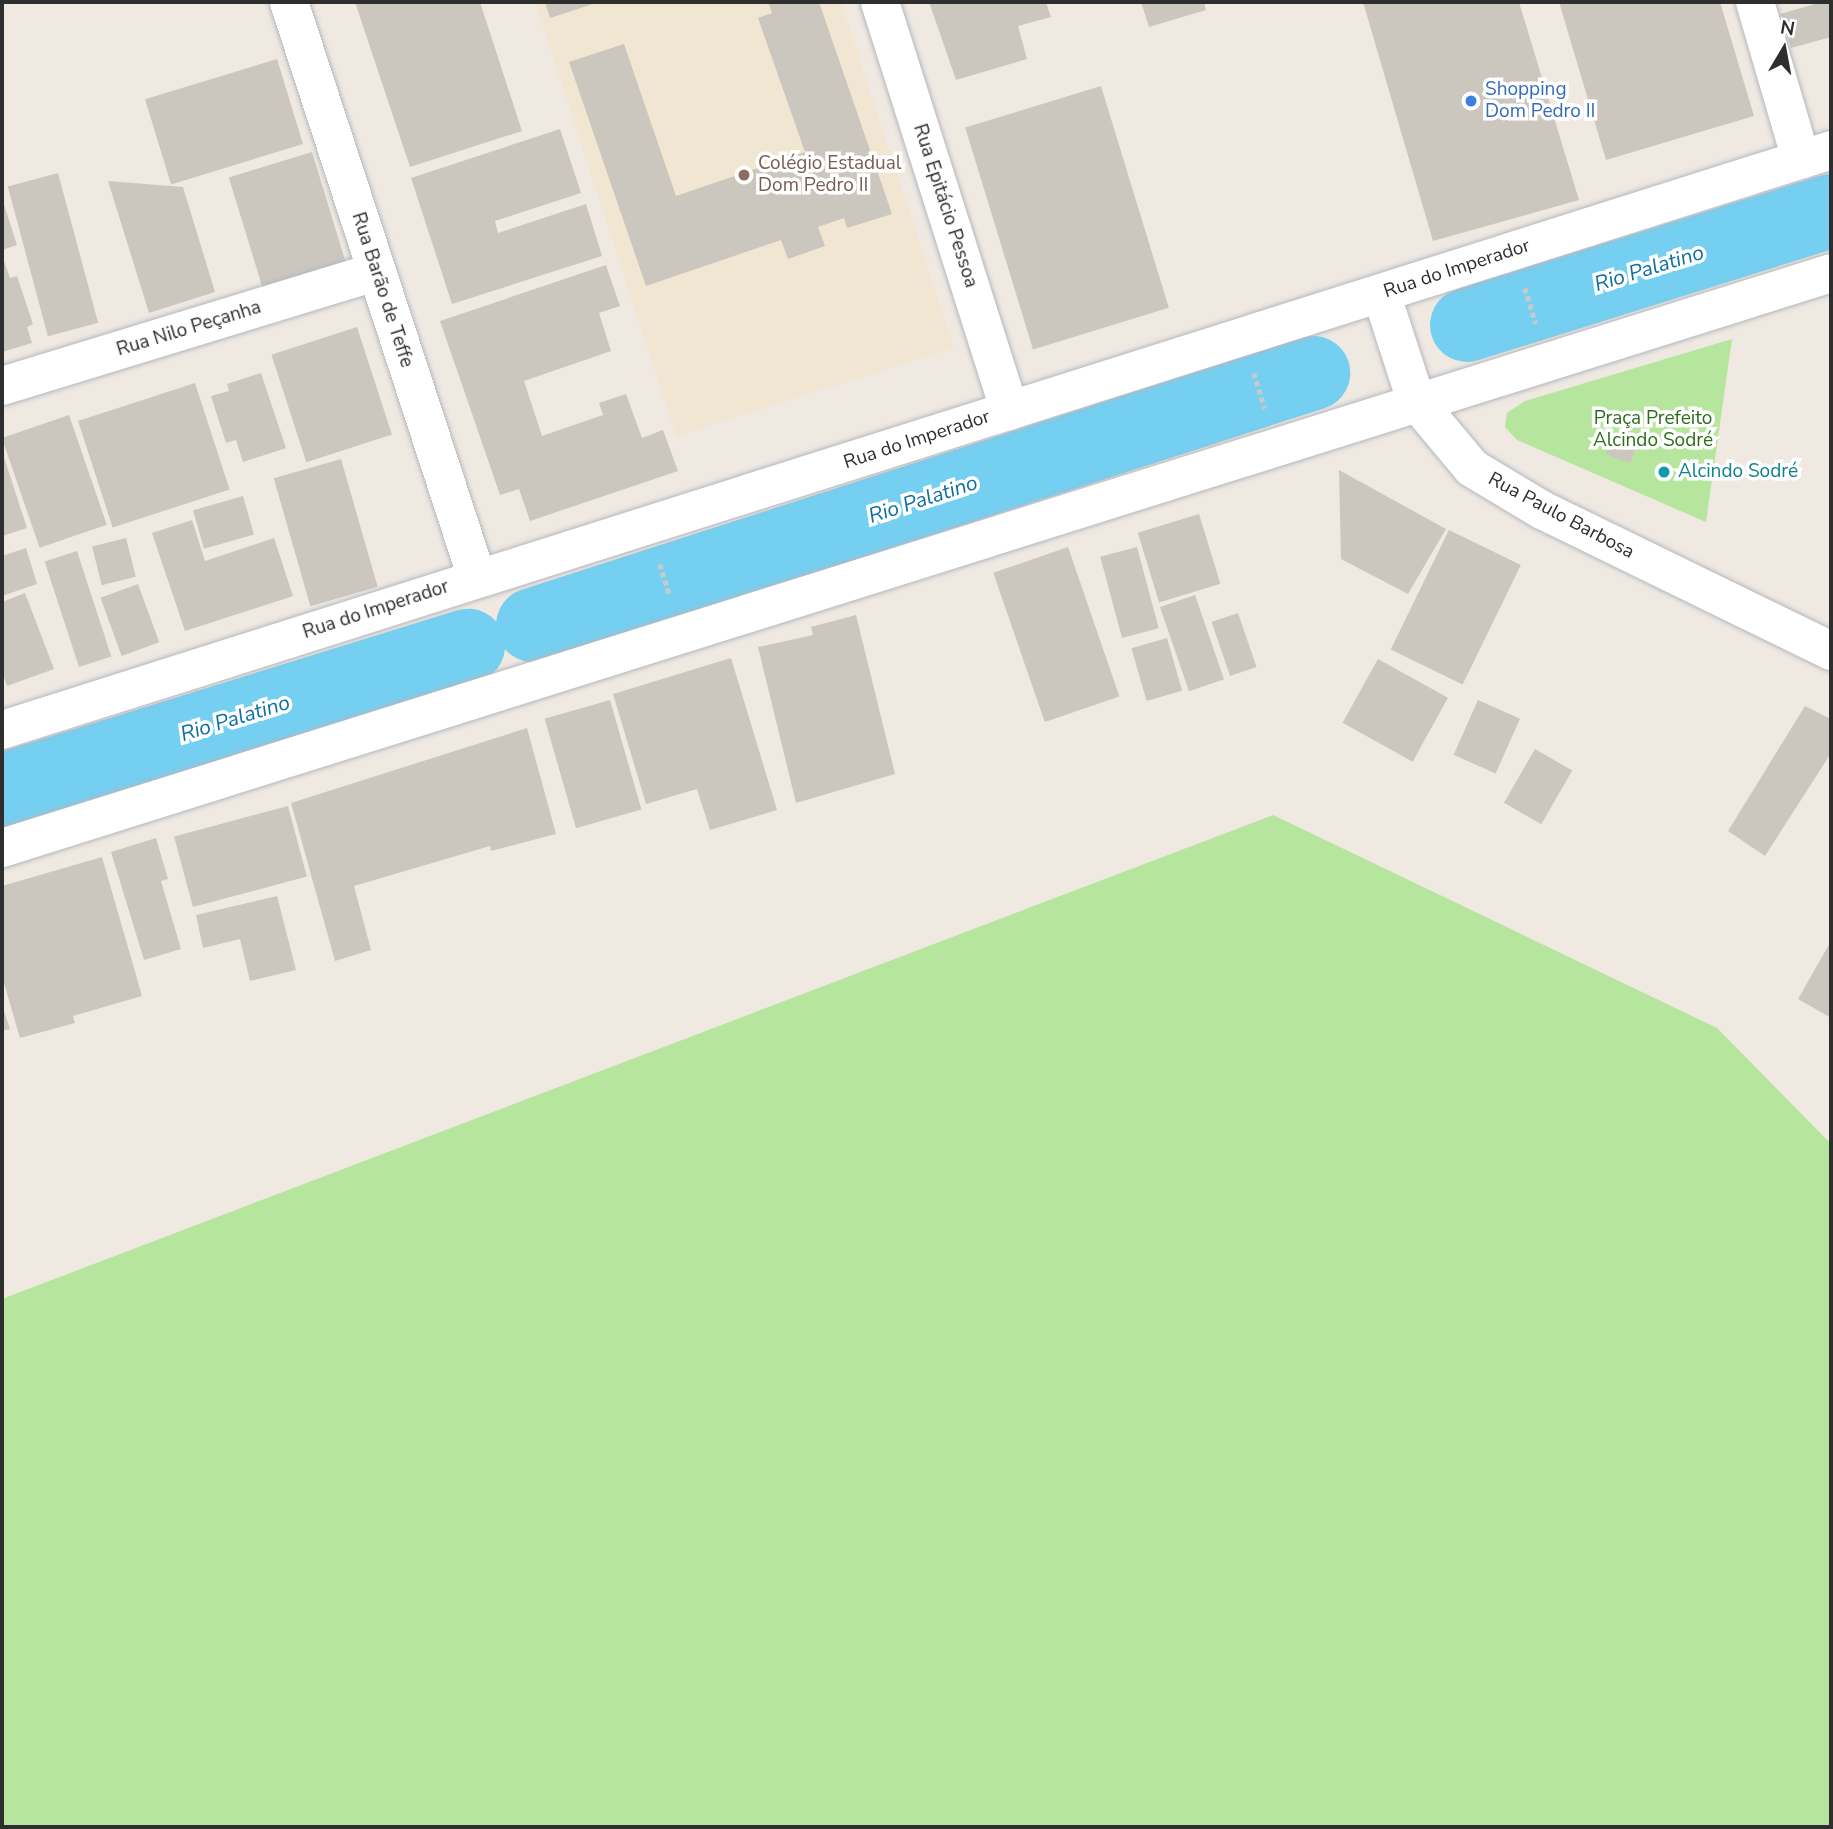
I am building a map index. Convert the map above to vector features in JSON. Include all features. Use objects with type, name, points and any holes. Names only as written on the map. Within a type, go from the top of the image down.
[{"type":"main road","name":"Rua Barão de Teffe","points":[[289,2],[477,578]]},
{"type":"main road","name":"Rua Epitácio Pessoa","points":[[880,2],[1010,411]]},
{"type":"main road","points":[[1755,2],[1816,155]]},
{"type":"main road","name":"Rua do Imperador","points":[[2,730],[1816,155]]},
{"type":"main road","name":"Rua Nilo Peçanha","points":[[2,386],[376,272]]},
{"type":"main road","points":[[2,848],[1277,448],[1416,401],[1831,273]]},
{"type":"main road","name":"Rua Paulo Barbosa","points":[[1381,293],[1416,401],[1472,468],[1542,510],[1831,651]]},
{"type":"path","points":[[1522,275],[1548,362]]},
{"type":"path","points":[[1242,335],[1277,448]]},
{"type":"path","points":[[649,526],[682,635]]},
{"type":"shaded area","name":"Colégio Estadual Dom Pedro II","points":[[535,2],[841,2],[954,348],[676,436]]},
{"type":"green space","name":"Praça Prefeito Alcindo Sodré","points":[[1732,339],[1706,522],[1517,440],[1505,427],[1507,413],[1525,401]]},
{"type":"green space","points":[[1273,815],[1717,1028],[1831,1144],[1831,1827],[2,1827],[2,1299]]},
{"type":"building","points":[[355,2],[480,2],[522,131],[410,167]]},
{"type":"building","points":[[545,2],[599,2],[550,18]]},
{"type":"building","points":[[768,2],[819,2],[892,214],[847,228],[844,218],[818,227],[825,246],[788,259],[781,240],[646,286],[569,62],[624,44],[676,196],[805,152],[758,18],[772,13]]},
{"type":"building","points":[[929,2],[1046,2],[1051,17],[1018,26],[1027,59],[956,80]]},
{"type":"building","points":[[1141,2],[1204,2],[1206,10],[1149,27]]},
{"type":"building","name":"Shopping Dom Pedro II","points":[[1363,2],[1519,2],[1579,200],[1433,241]]},
{"type":"building","points":[[1559,2],[1720,2],[1754,116],[1606,160]]},
{"type":"building","points":[[1831,2],[1831,37],[1791,48],[1780,14]]},
{"type":"building","points":[[277,59],[303,144],[171,184],[145,99]]},
{"type":"building","points":[[1101,86],[1169,308],[1033,349],[965,128]]},
{"type":"building","points":[[560,129],[581,193],[495,221],[498,233],[586,204],[602,256],[452,304],[411,178]]},
{"type":"building","points":[[312,152],[349,272],[265,297],[229,177]]},
{"type":"building","points":[[58,173],[98,323],[48,336],[8,186]]},
{"type":"building","points":[[108,181],[183,187],[215,292],[149,313]]},
{"type":"building","points":[[2,198],[17,245],[2,250]]},
{"type":"building","points":[[2,255],[10,278],[17,276],[33,324],[27,327],[32,343],[2,352]]},
{"type":"building","points":[[606,265],[620,306],[599,313],[611,351],[524,381],[542,436],[603,415],[599,403],[626,394],[642,438],[663,430],[678,471],[530,521],[519,489],[500,495],[440,321]]},
{"type":"building","points":[[357,327],[392,434],[306,462],[271,355]]},
{"type":"building","points":[[261,373],[286,448],[243,462],[236,440],[226,443],[211,396],[229,391],[227,384]]},
{"type":"building","points":[[195,383],[230,490],[113,528],[78,421]]},
{"type":"building","points":[[69,415],[107,525],[40,548],[2,438]]},
{"type":"building","points":[[1611,440],[1635,449],[1630,463],[1606,454]]},
{"type":"building","points":[[2,451],[27,528],[2,536]]},
{"type":"building","points":[[341,459],[378,587],[310,606],[274,478]]},
{"type":"building","points":[[1339,470],[1446,529],[1408,594],[1341,559]]},
{"type":"building","points":[[243,496],[254,534],[204,549],[193,510]]},
{"type":"building","points":[[1199,514],[1220,584],[1159,603],[1138,533]]},
{"type":"building","points":[[192,520],[205,561],[274,538],[293,596],[185,631],[152,533]]},
{"type":"building","points":[[1449,530],[1521,565],[1463,685],[1391,650]]},
{"type":"building","points":[[126,538],[136,577],[102,585],[92,546]]},
{"type":"building","points":[[1068,547],[1119,696],[1045,722],[993,573]]},
{"type":"building","points":[[1137,547],[1159,628],[1122,638],[1100,557]]},
{"type":"building","points":[[26,548],[37,584],[2,596],[2,556]]},
{"type":"building","points":[[77,551],[111,657],[79,667],[45,562]]},
{"type":"building","points":[[138,584],[159,642],[122,656],[100,598]]},
{"type":"building","points":[[25,593],[54,669],[7,686],[2,672],[2,602]]},
{"type":"building","points":[[1195,595],[1224,679],[1189,691],[1160,607]]},
{"type":"building","points":[[1238,613],[1257,667],[1230,676],[1212,622]]},
{"type":"building","points":[[856,615],[895,774],[796,803],[758,647],[813,635],[811,627]]},
{"type":"building","points":[[1167,638],[1182,691],[1147,701],[1131,648]]},
{"type":"building","points":[[731,658],[777,810],[710,830],[697,789],[646,804],[613,694]]},
{"type":"building","points":[[1378,659],[1448,698],[1413,762],[1343,723]]},
{"type":"building","points":[[610,700],[641,810],[576,828],[545,719]]},
{"type":"building","points":[[1478,700],[1520,719],[1496,774],[1454,755]]},
{"type":"building","points":[[1805,706],[1831,719],[1831,753],[1765,856],[1728,831]]},
{"type":"building","points":[[527,728],[556,834],[491,851],[490,846],[354,886],[371,950],[335,961],[291,803]]},
{"type":"building","points":[[1535,749],[1572,771],[1541,824],[1504,803]]},
{"type":"building","points":[[288,806],[307,877],[193,907],[174,837]]},
{"type":"building","points":[[156,838],[168,879],[161,881],[181,949],[144,960],[111,852]]},
{"type":"building","points":[[102,857],[142,996],[73,1016],[75,1023],[20,1038],[2,976],[2,886]]},
{"type":"building","points":[[277,896],[296,970],[250,981],[240,939],[203,948],[196,915]]},
{"type":"building","points":[[1831,941],[1831,1018],[1798,999]]},
{"type":"building","points":[[2,1005],[10,1029],[2,1031]]},
{"type":"waterway","name":"Rio Palatino","points":[[1467,325],[1831,211]]},
{"type":"waterway","name":"Rio Palatino","points":[[533,625],[1313,373]]},
{"type":"waterway","name":"Rio Palatino","points":[[2,790],[468,646]]},
{"type":"place","name":"Shopping Dom Pedro II","points":[[1471,101]]},
{"type":"place","name":"Colégio Estadual Dom Pedro II","points":[[744,175]]},
{"type":"place","name":"Alcindo Sodré","points":[[1664,472]]}]
